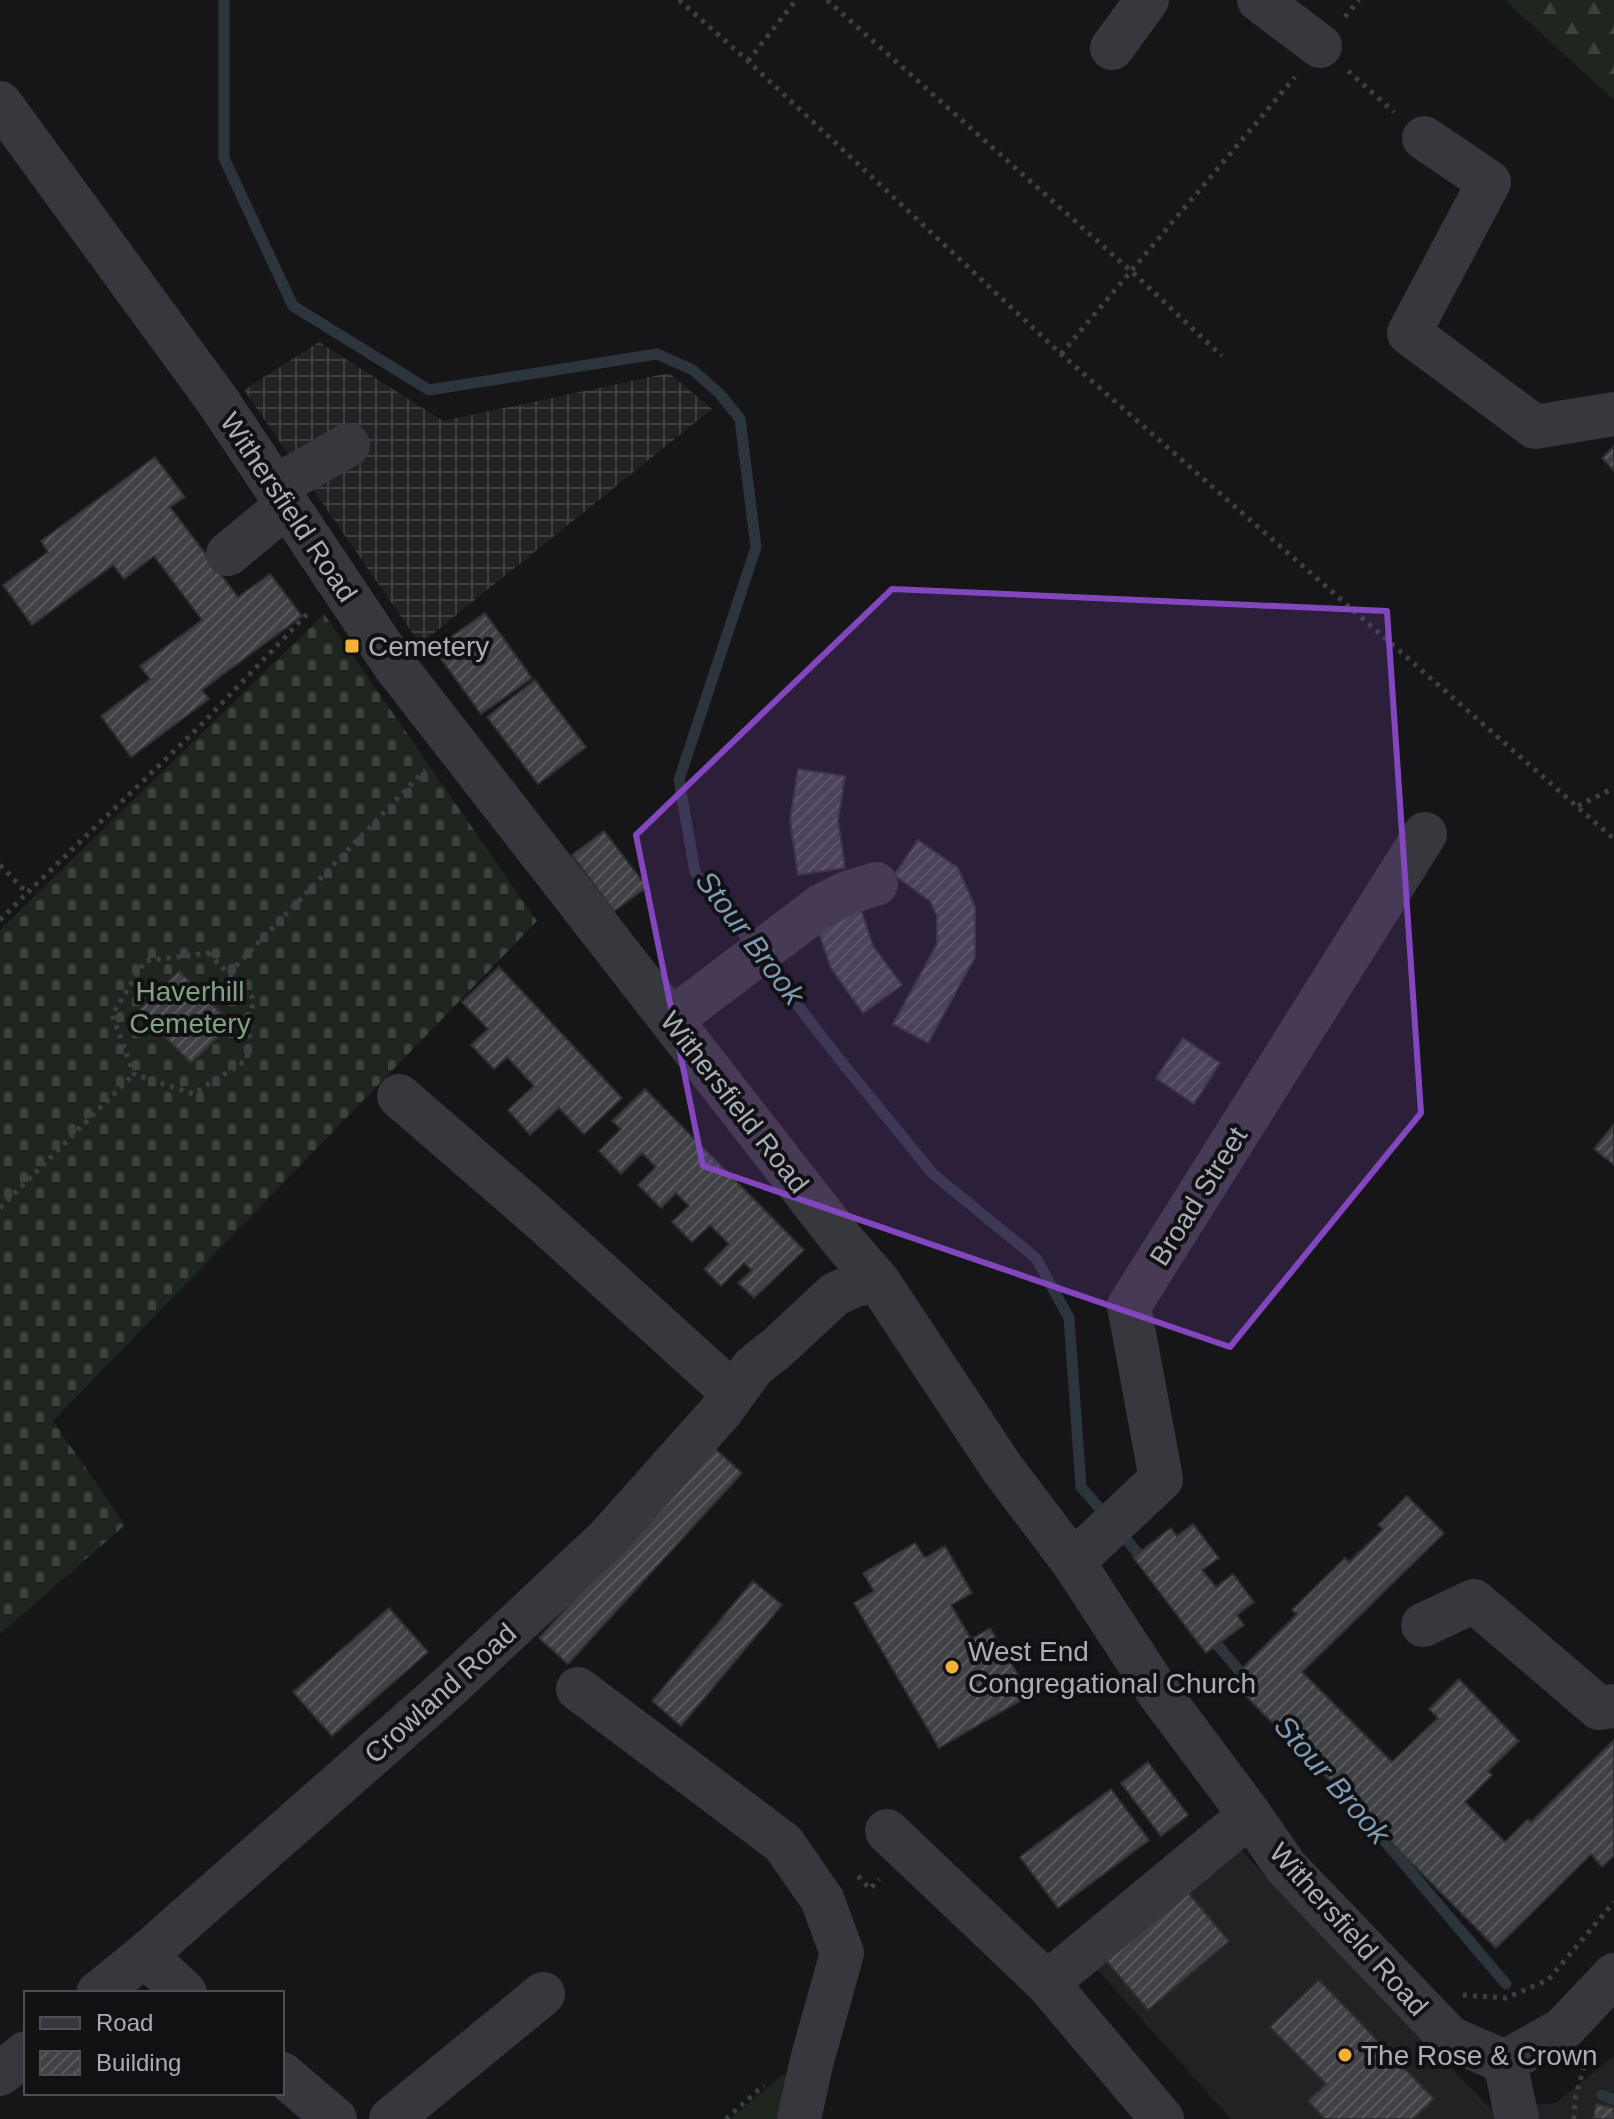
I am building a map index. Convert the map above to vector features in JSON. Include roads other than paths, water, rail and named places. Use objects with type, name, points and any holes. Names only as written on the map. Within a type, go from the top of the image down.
[{"type":"street","points":[[1112,48],[1147,0]]},
{"type":"street","points":[[1259,0],[1320,46]]},
{"type":"street","name":"Withersfield Road","points":[[0,103],[217,400],[395,666],[843,1241],[878,1281],[1002,1468],[1073,1562],[1156,1689],[1286,1867],[1450,2038],[1505,2062]]},
{"type":"street","points":[[1424,138],[1489,182],[1409,333],[1535,427],[1614,414]]},
{"type":"street","points":[[228,554],[281,496],[348,445]]},
{"type":"street","name":"Broad Street","points":[[1073,1562],[1161,1479],[1129,1306],[1425,834]]},
{"type":"street","points":[[671,1020],[821,906],[847,893],[876,884]]},
{"type":"street","points":[[399,1096],[541,1219],[743,1380]]},
{"type":"street","name":"Crowland Road","points":[[100,1991],[449,1687],[608,1538],[722,1410],[743,1380],[786,1302],[843,1241]]},
{"type":"street","name":"Crowland Road","points":[[743,1380],[835,1294],[858,1284],[878,1281]]},
{"type":"street","points":[[1423,1625],[1474,1601],[1599,1708],[1614,1706]]},
{"type":"street","points":[[578,1689],[783,1843],[822,1899],[842,1953],[799,2119]]},
{"type":"street","points":[[1047,1983],[1250,1815]]},
{"type":"street","points":[[897,1840],[1047,1983],[1162,2119]]},
{"type":"street","points":[[145,1955],[183,1991]]},
{"type":"street","points":[[1517,2119],[1505,2062],[1563,2029],[1614,1976]]},
{"type":"street","points":[[391,2119],[543,1994]]},
{"type":"street","points":[[0,2074],[24,2055]]},
{"type":"street","points":[[284,2076],[335,2119]]},
{"type":"waterway","name":"Stour Brook","points":[[224,0],[224,158],[293,306],[429,390],[657,354],[693,370],[720,394],[740,419],[756,547],[679,780],[695,872],[754,948]]},
{"type":"waterway","name":"Stour Brook","points":[[764,962],[933,1174],[1036,1258],[1069,1318],[1081,1487],[1108,1518]]},
{"type":"waterway","name":"Stour Brook","points":[[1119,1531],[1147,1564]]},
{"type":"waterway","name":"Stour Brook","points":[[1208,1634],[1249,1682]]},
{"type":"waterway","name":"Stour Brook","points":[[1343,1792],[1506,1984]]},
{"type":"waterway","name":"Stour Brook","points":[[1602,2095],[1614,2100]]},
{"type":"place","name":"Cemetery","points":[[352,646]]},
{"type":"place","name":"West End Congregational Church","points":[[952,1667]]},
{"type":"place","name":"The Rose & Crown","points":[[1345,2055]]},
{"type":"park label","name":"Haverhill Cemetery","points":[[190,1007]]}]
